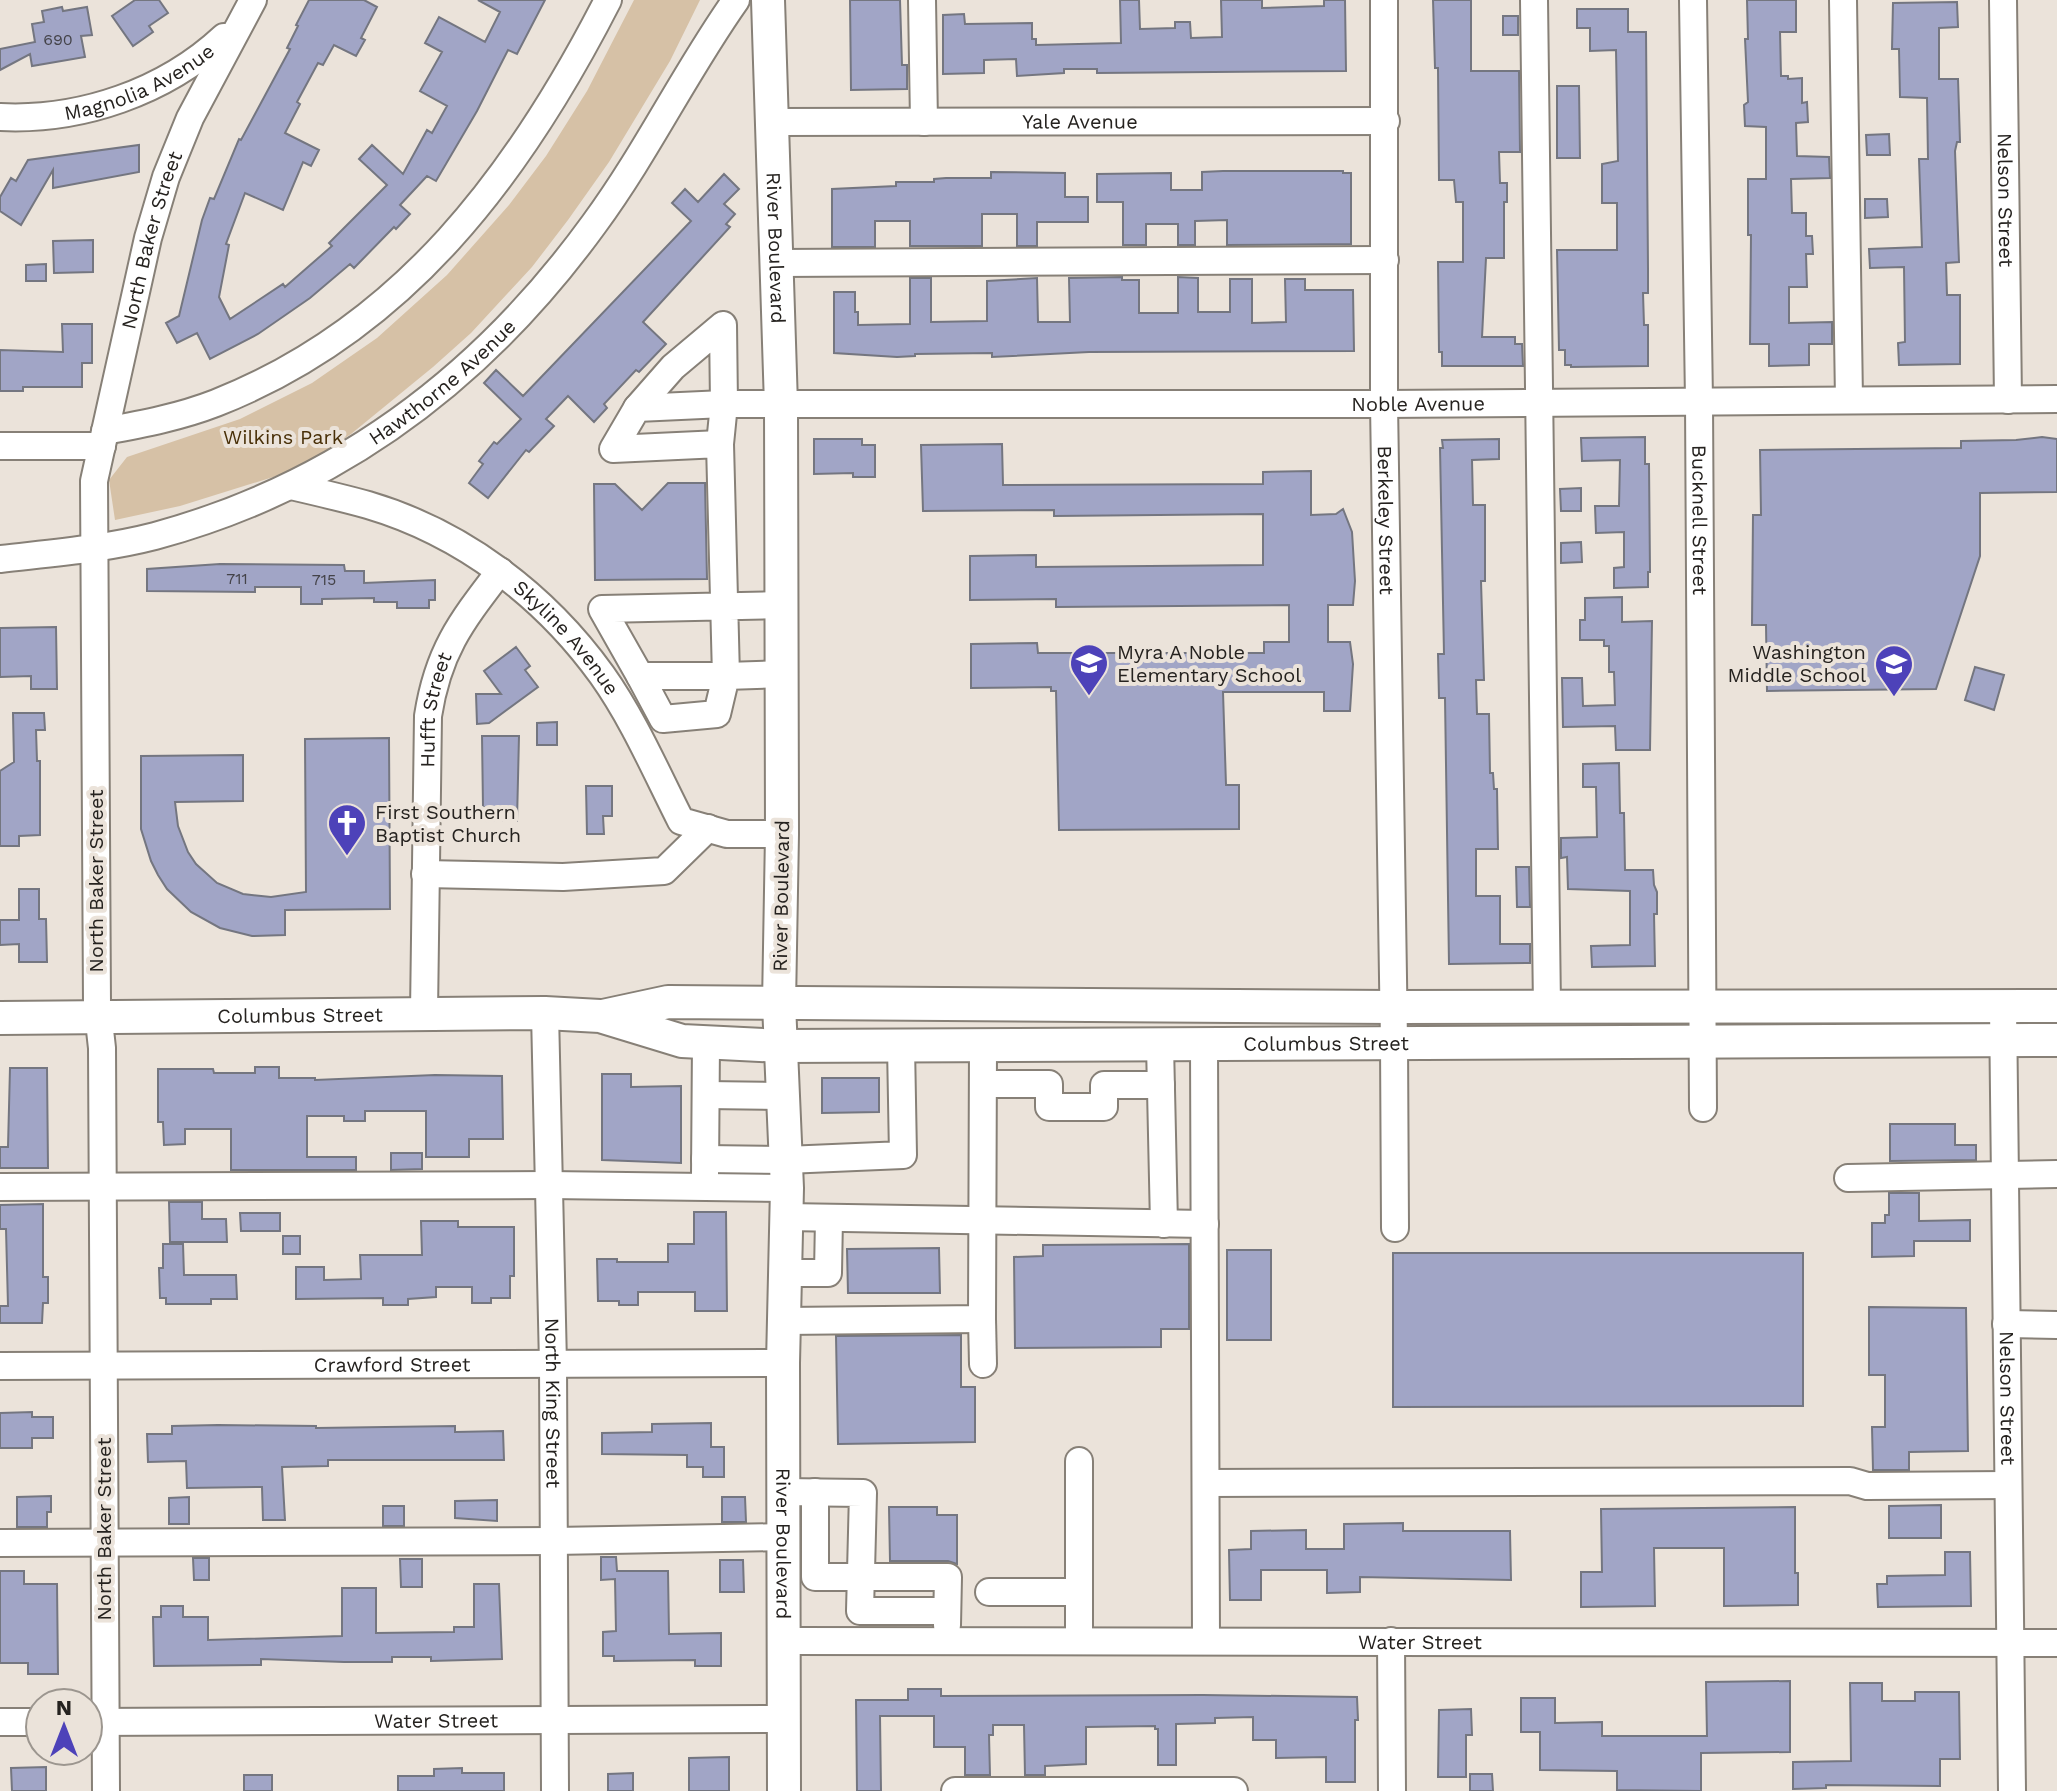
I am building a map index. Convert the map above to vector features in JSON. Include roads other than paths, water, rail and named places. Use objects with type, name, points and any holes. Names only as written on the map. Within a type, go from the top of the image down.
[{"type":"main road","name":"River Boulevard","points":[[768,0],[781,405],[782,834],[779,1004],[786,1188],[783,1363],[799,1492],[784,1537],[799,1576],[784,1641],[784,1791]]},
{"type":"main road","name":"Columbus Street","points":[[600,1016],[668,1002],[1394,1007],[2057,1006]]},
{"type":"main road","name":"Columbus Street","points":[[0,1018],[545,1013],[600,1016],[682,1041],[781,1046],[2057,1040]]},
{"type":"street","name":"Magnolia Avenue","points":[[0,117],[53,114],[96,107],[176,75],[225,36],[252,0]]},
{"type":"street","name":"North Baker Street","points":[[98,1687],[104,1543],[104,1366],[100,1018],[97,1003],[94,481],[148,238],[166,177],[190,118],[252,0]]},
{"type":"street","points":[[0,446],[103,439],[214,404],[257,386],[345,333],[387,299],[471,214],[509,167],[574,66],[608,0]]},
{"type":"street","name":"Hawthorne Avenue","points":[[0,559],[94,549],[211,519],[291,486],[349,454],[415,410],[486,350],[523,313],[594,224],[635,165],[707,41],[736,0]]},
{"type":"street","points":[[922,0],[924,122]]},
{"type":"street","name":"Berkeley Street","points":[[1384,0],[1384,404],[1395,1228]]},
{"type":"street","points":[[1534,0],[1547,1007]]},
{"type":"street","name":"Bucknell Street","points":[[1693,0],[1703,1108]]},
{"type":"street","points":[[1843,0],[1849,400]]},
{"type":"street","name":"Nelson Street","points":[[2003,0],[2008,400]]},
{"type":"street","name":"Yale Avenue","points":[[774,122],[1386,121]]},
{"type":"street","points":[[777,263],[1385,260]]},
{"type":"street","points":[[720,444],[613,449],[637,408],[673,367],[723,325],[724,404],[720,444],[724,608],[726,676],[717,714],[663,719],[602,609],[724,608],[781,605]]},
{"type":"street","name":"Noble Avenue","points":[[637,408],[724,404],[1384,404],[2057,399]]},
{"type":"street","name":"Skyline Avenue","points":[[291,486],[370,506],[414,522],[455,542],[500,571],[543,607],[575,640],[603,677],[681,821],[727,834],[782,834]]},
{"type":"street","name":"Hufft Street","points":[[424,1013],[428,716],[432,687],[454,633],[500,571]]},
{"type":"street","points":[[640,676],[782,674]]},
{"type":"street","points":[[425,874],[563,877],[664,871],[708,828]]},
{"type":"street","name":"Nelson Street","points":[[2003,1006],[2012,1791]]},
{"type":"street","name":"North King Street","points":[[545,1013],[553,1364],[555,1791]]},
{"type":"street","points":[[705,1172],[706,1042]]},
{"type":"street","points":[[1204,1044],[1206,1641]]},
{"type":"street","points":[[1160,1045],[1164,1224]]},
{"type":"street","points":[[786,1188],[903,1155],[901,1046]]},
{"type":"street","points":[[983,1047],[983,1364]]},
{"type":"street","points":[[983,1084],[1049,1084],[1049,1107],[1104,1107],[1104,1085],[1161,1085]]},
{"type":"street","points":[[706,1095],[783,1096]]},
{"type":"street","points":[[0,1187],[549,1185],[705,1172],[786,1188],[829,1218],[1205,1224]]},
{"type":"street","points":[[1848,1178],[2057,1174]]},
{"type":"street","points":[[785,1273],[828,1273],[829,1218]]},
{"type":"street","points":[[784,1321],[982,1319]]},
{"type":"street","points":[[2006,1324],[2057,1325]]},
{"type":"street","name":"Crawford Street","points":[[0,1366],[783,1363]]},
{"type":"street","points":[[1079,1461],[1079,1641]]},
{"type":"street","points":[[1206,1483],[1850,1481],[1867,1486],[2008,1485]]},
{"type":"street","points":[[861,1641],[860,1611],[861,1578],[863,1493],[799,1492],[799,1576],[861,1578],[948,1577],[948,1641]]},
{"type":"street","points":[[0,1543],[784,1537]]},
{"type":"street","points":[[989,1592],[1079,1592]]},
{"type":"street","points":[[860,1611],[947,1611]]},
{"type":"street","name":"Water Street","points":[[784,1641],[2057,1643]]},
{"type":"street","points":[[1391,1641],[1392,1791]]},
{"type":"street","name":"Water Street","points":[[104,1722],[784,1719]]},
{"type":"street","points":[[0,1722],[24,1722]]},
{"type":"street","name":"North Baker Street","points":[[103,1767],[106,1791]]},
{"type":"street","points":[[955,1791],[1234,1791]]},
{"type":"place","name":"Myra A Noble Elementary School","points":[[1089,697]]},
{"type":"place","name":"Washington Middle School","points":[[1894,698]]},
{"type":"place","name":"First Southern Baptist Church","points":[[347,857]]},
{"type":"park label","name":"Wilkins Park","points":[[283,437]]}]
